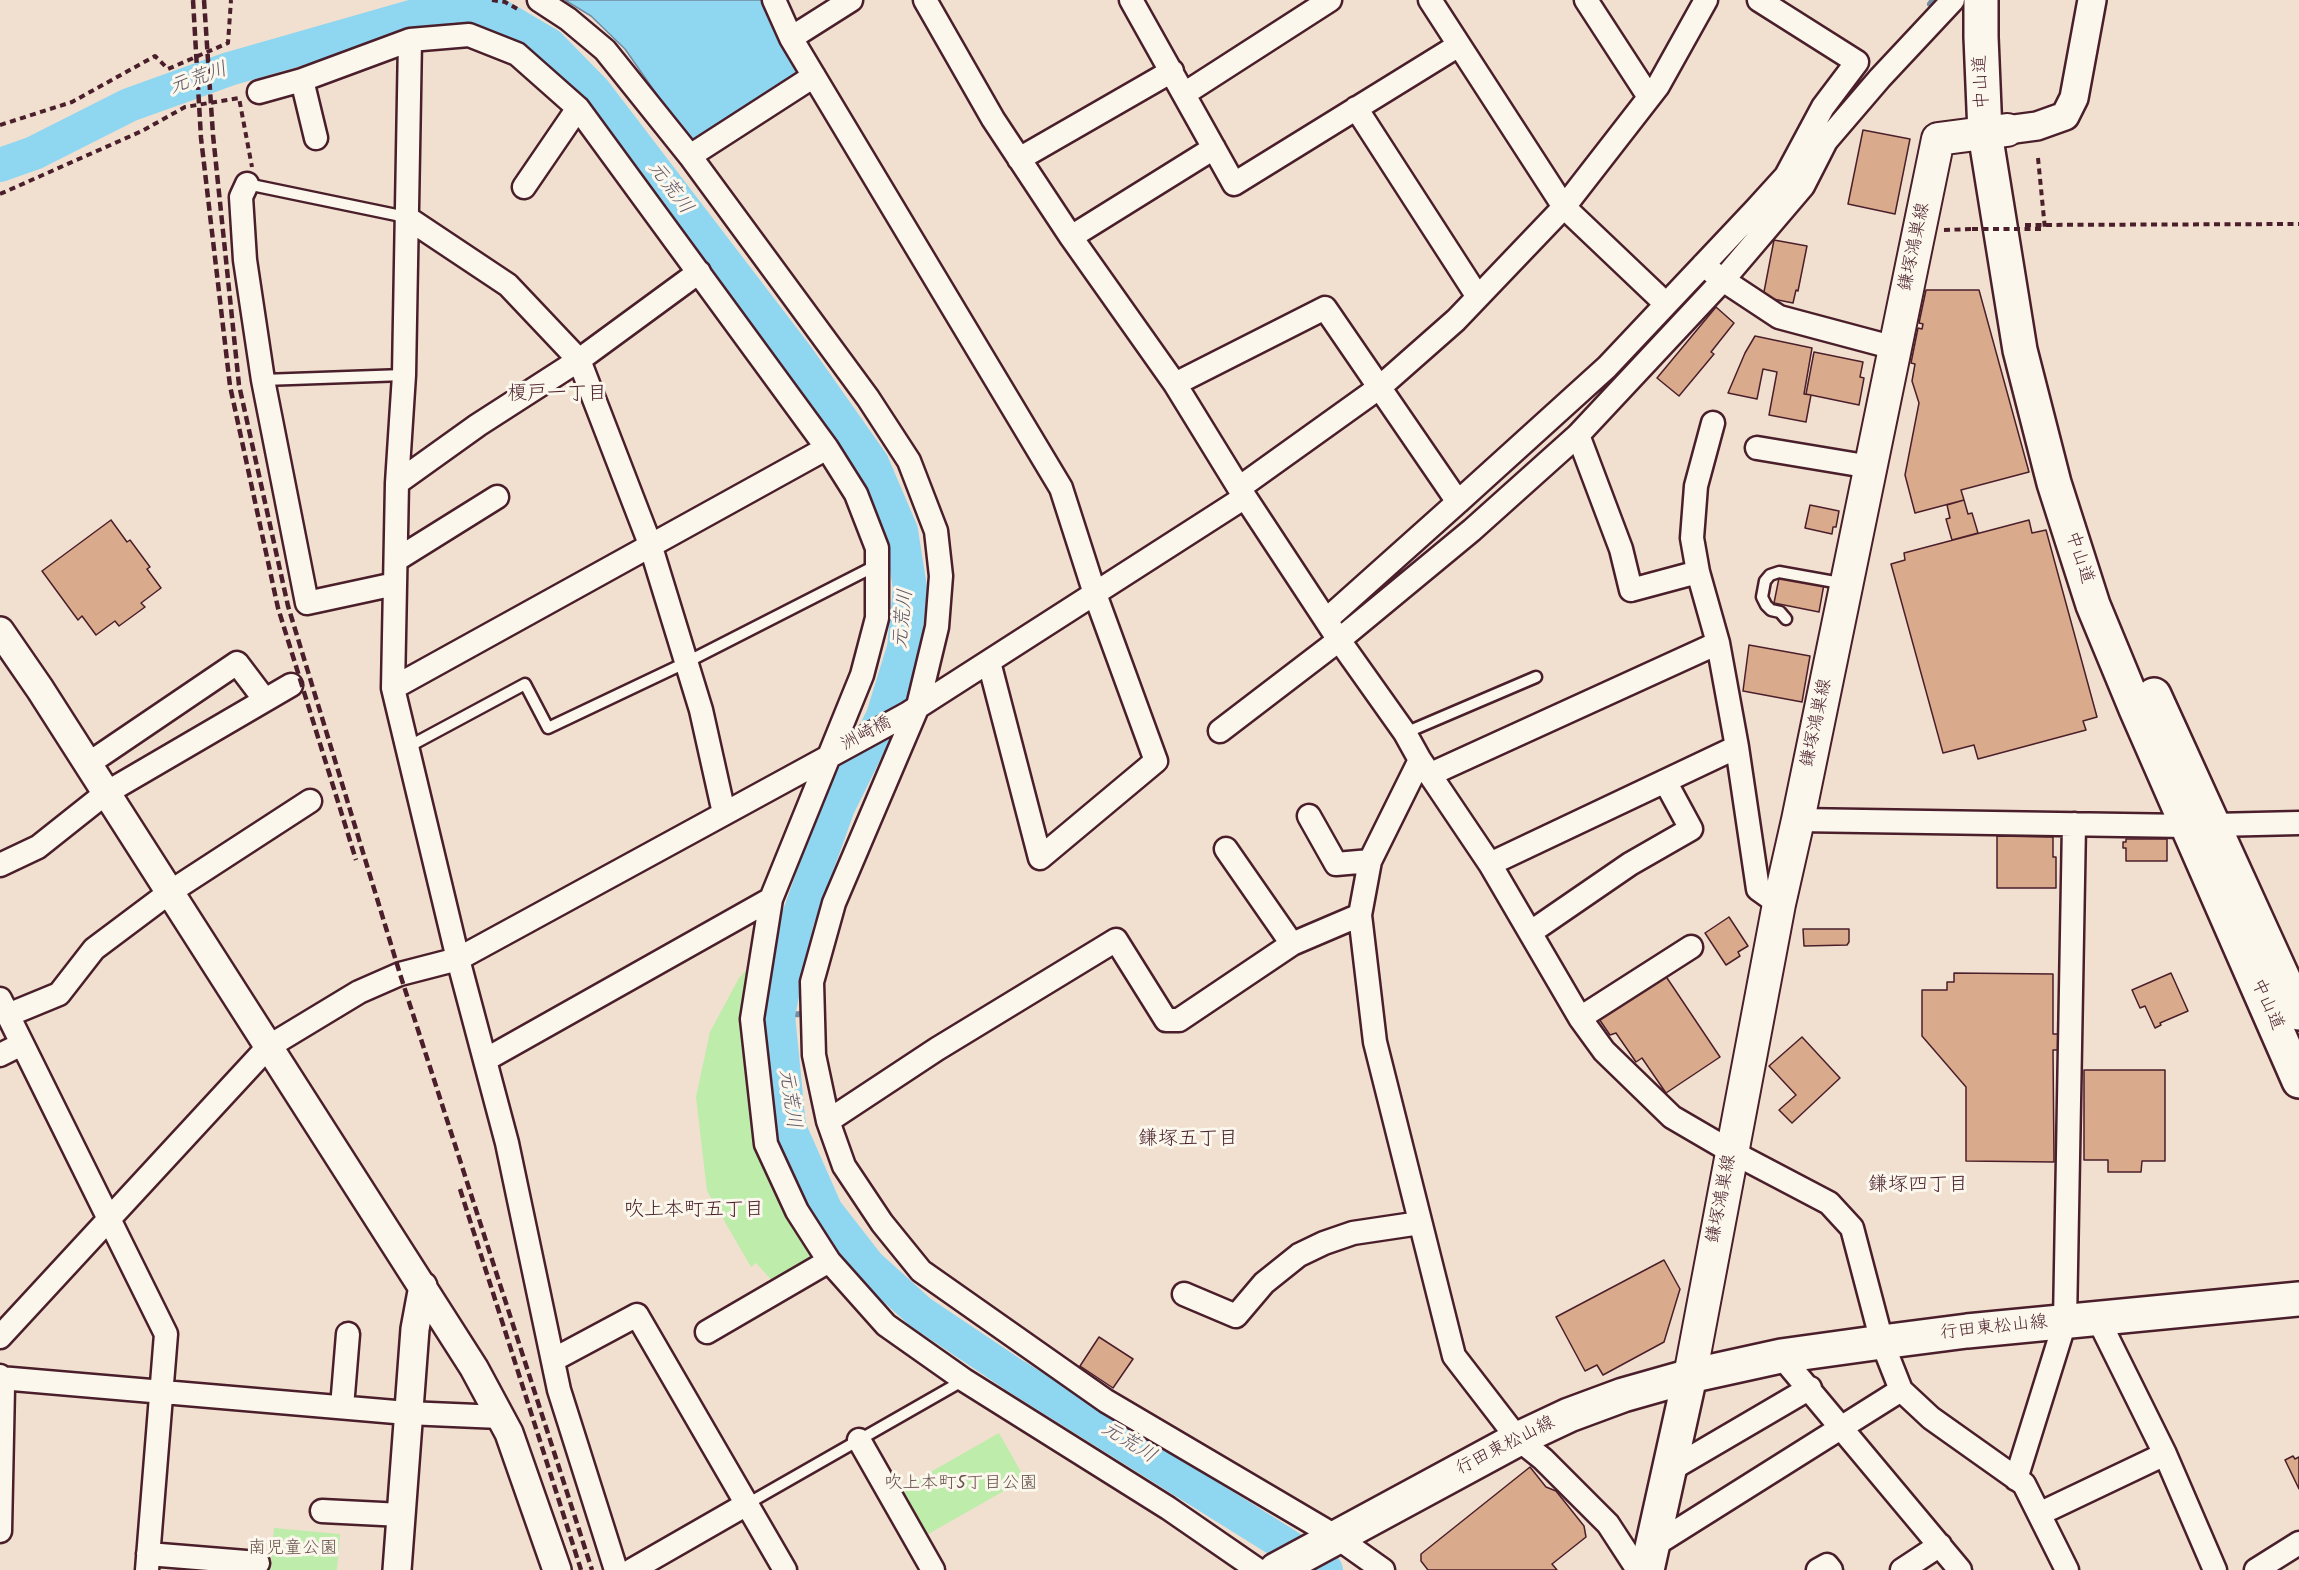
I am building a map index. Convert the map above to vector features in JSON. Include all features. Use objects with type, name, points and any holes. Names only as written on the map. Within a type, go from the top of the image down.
[{"type":"main road","name":"中山道","points":[[1982,0],[1981,37],[1996,131],[2020,350],[2054,483],[2093,604],[2200,825],[2299,1013]]},
{"type":"main road","name":"中山道","points":[[2004,0],[1996,131],[2033,227],[2042,345],[2078,487],[2114,596],[2156,699],[2200,825],[2299,1081]]},
{"type":"main road","name":"鎌塚鴻巣線","points":[[1690,1376],[1779,904],[1938,139],[1996,131]]},
{"type":"main road","name":"行田東松山線","points":[[1276,1570],[1518,1439],[1569,1415],[1623,1395],[1690,1376],[1781,1356],[1882,1342],[2299,1299]]},
{"type":"main road","points":[[1646,1562],[1670,1470],[1690,1376]]},
{"type":"street","points":[[539,0],[568,19],[606,50],[690,156],[868,398],[909,461],[936,531],[941,576],[937,627],[912,710],[834,903],[812,982],[814,1055],[828,1121],[844,1166],[882,1224],[921,1271],[1106,1401],[1383,1570]]},
{"type":"street","points":[[774,0],[791,38],[1061,488],[1095,594],[1156,762],[1040,858],[988,662]]},
{"type":"street","points":[[791,38],[851,0]]},
{"type":"street","points":[[925,0],[993,119],[1071,237],[1175,384],[1242,492],[1339,640],[1405,733],[1425,767],[1491,864],[1580,1018],[1604,1051],[1672,1117],[1732,1152],[1829,1203],[1852,1228],[1882,1342],[1901,1390],[1931,1418],[2024,1484],[2067,1570]]},
{"type":"street","points":[[1184,94],[1330,0]]},
{"type":"street","points":[[1430,0],[1564,207],[1666,304]]},
{"type":"street","points":[[1586,0],[1649,97]]},
{"type":"street","name":"洲崎橋","points":[[0,1337],[268,1047],[359,992],[393,976],[458,959],[912,710],[1095,594],[1242,492],[1380,387],[1456,320],[1564,207],[1658,86],[1706,0]]},
{"type":"street","points":[[1326,620],[1606,367],[1785,176],[1823,107],[1857,62],[1759,0]]},
{"type":"street","points":[[1220,731],[1339,640],[1472,530],[1578,435],[1723,280],[1803,186],[1826,141],[1880,78],[1953,0]]},
{"type":"street","points":[[1996,131],[2037,126],[2065,116],[2074,98],[2092,0]]},
{"type":"street","points":[[1133,1],[1233,184],[1459,45]]},
{"type":"street","points":[[260,92],[302,80],[410,40],[470,35],[517,54],[578,108],[827,448],[856,494],[877,548],[877,618],[862,675],[771,899],[752,1019],[766,1144],[796,1211],[829,1261],[886,1325],[964,1380],[1168,1508],[1258,1570]]},
{"type":"street","points":[[410,40],[404,375],[397,483],[393,688],[458,959],[507,1143],[559,1390],[615,1570]]},
{"type":"street","points":[[1019,159],[1172,71]]},
{"type":"street","points":[[690,156],[814,76]]},
{"type":"street","points":[[302,80],[316,138]]},
{"type":"street","points":[[524,187],[578,108]]},
{"type":"street","points":[[1356,108],[1479,297]]},
{"type":"street","points":[[1071,237],[1214,148]]},
{"type":"street","points":[[252,185],[241,197],[245,260],[263,380],[307,603],[395,584]]},
{"type":"street","points":[[406,217],[508,285],[579,360],[650,544],[701,710],[724,813]]},
{"type":"street","points":[[1703,265],[1779,317],[1895,348]]},
{"type":"street","points":[[397,483],[478,425],[579,360],[699,272]]},
{"type":"street","points":[[1175,384],[1325,308],[1458,502]]},
{"type":"street","points":[[1713,423],[1696,486],[1692,538],[1698,572],[1718,643],[1737,747],[1758,889],[1779,904]]},
{"type":"street","points":[[1578,435],[1621,549],[1632,590],[1698,572]]},
{"type":"street","points":[[393,688],[827,448]]},
{"type":"street","points":[[1757,448],[1870,467]]},
{"type":"street","points":[[396,560],[497,497]]},
{"type":"street","points":[[0,631],[88,764],[474,1368],[508,1433],[557,1570]]},
{"type":"street","points":[[1718,643],[1425,767],[1370,861],[1360,915],[1375,1042],[1454,1356],[1518,1439],[1543,1460],[1646,1562],[1841,1428],[1901,1390]]},
{"type":"street","points":[[88,764],[237,663],[265,700]]},
{"type":"street","points":[[0,865],[38,847],[106,793],[291,685]]},
{"type":"street","points":[[1491,864],[1737,747]]},
{"type":"street","points":[[1531,932],[1630,864],[1691,829],[1665,782]]},
{"type":"street","points":[[258,1563],[148,1562],[165,1334],[4,1007],[58,994],[94,949],[170,892],[310,801]]},
{"type":"street","points":[[1309,816],[1336,864],[1370,861]]},
{"type":"street","points":[[1798,820],[2200,825],[2299,823]]},
{"type":"street","points":[[2016,1479],[2065,1322],[2074,824]]},
{"type":"street","points":[[1226,849],[1292,944]]},
{"type":"street","points":[[485,1060],[771,899]]},
{"type":"street","points":[[828,1121],[937,1049],[1116,940],[1166,1020],[1179,1020],[1292,944],[1360,915]]},
{"type":"street","points":[[1580,1018],[1691,947]]},
{"type":"street","points":[[0,1055],[22,1044]]},
{"type":"street","points":[[1185,1294],[1236,1316],[1264,1283],[1299,1255],[1353,1233],[1420,1223]]},
{"type":"street","points":[[707,1332],[829,1261]]},
{"type":"street","points":[[397,1570],[407,1413],[415,1329],[423,1286]]},
{"type":"street","points":[[553,1360],[637,1315],[785,1570]]},
{"type":"street","points":[[2098,1319],[2165,1454],[2215,1570]]},
{"type":"street","points":[[342,1407],[348,1334]]},
{"type":"street","points":[[1781,1356],[1960,1570]]},
{"type":"street","points":[[0,1531],[3,1387],[0,1377],[407,1413],[500,1417]]},
{"type":"street","points":[[1670,1470],[1810,1388]]},
{"type":"street","points":[[859,1440],[933,1570]]},
{"type":"street","points":[[2038,1514],[2165,1454]]},
{"type":"street","points":[[632,1570],[747,1504]]},
{"type":"street","points":[[322,1511],[402,1515]]},
{"type":"street","points":[[2256,1570],[2299,1543]]},
{"type":"street","points":[[1902,1570],[1940,1545]]},
{"type":"street","points":[[1818,1570],[1827,1565],[1831,1570]]},
{"type":"lane","points":[[252,185],[406,217]]},
{"type":"lane","points":[[263,380],[404,375]]},
{"type":"lane","points":[[406,748],[525,684],[548,728],[687,662],[877,565]]},
{"type":"lane","points":[[1786,619],[1780,612],[1771,610],[1762,597],[1765,581],[1770,575],[1779,572],[1847,584]]},
{"type":"lane","points":[[1405,733],[1536,677]]},
{"type":"lane","points":[[747,1504],[964,1380]]},
{"type":"path","points":[[0,125],[72,102],[155,56],[168,69],[228,43],[231,0]]},
{"type":"path","points":[[0,194],[142,131],[184,107],[239,98],[252,185]]},
{"type":"path","points":[[2033,227],[2038,158]]},
{"type":"path","points":[[1972,229],[2299,224]]},
{"type":"green space","points":[[754,961],[747,1069],[818,1255],[777,1286],[756,1263],[751,1267],[707,1191],[696,1097],[710,1032],[739,978]]},
{"type":"green space","name":"吹上本町5丁目公園","points":[[999,1433],[1025,1479],[923,1537],[897,1491]]},
{"type":"green space","name":"南児童公園","points":[[274,1528],[340,1534],[337,1570],[270,1570]]},
{"type":"water","points":[[565,0],[763,0],[785,52],[799,71],[797,80],[698,140],[688,139],[625,49],[591,16]]},
{"type":"building","points":[[1863,130],[1910,139],[1895,214],[1848,204]]},
{"type":"building","points":[[1774,240],[1807,246],[1798,291],[1796,290],[1793,303],[1763,297]]},
{"type":"building","points":[[1926,290],[1979,290],[2029,472],[1961,490],[1964,500],[1915,513],[1905,475],[1919,403],[1912,381],[1915,364],[1911,363],[1918,328],[1922,329],[1923,324],[1919,323]]},
{"type":"building","points":[[1716,307],[1734,323],[1711,352],[1714,354],[1679,396],[1657,378]]},
{"type":"building","points":[[1755,336],[1812,348],[1804,394],[1811,395],[1806,422],[1769,415],[1777,372],[1763,369],[1757,399],[1728,393]]},
{"type":"building","points":[[1814,352],[1863,362],[1860,377],[1864,378],[1859,405],[1806,394]]},
{"type":"building","points":[[1964,500],[1968,514],[1972,513],[1978,533],[1952,540],[1946,519],[1950,518],[1947,505]]},
{"type":"building","points":[[1810,505],[1839,511],[1832,534],[1805,528]]},
{"type":"building","points":[[111,520],[127,542],[130,540],[150,567],[147,569],[161,588],[141,603],[145,607],[119,626],[115,621],[96,635],[82,616],[78,620],[42,571]]},
{"type":"building","points":[[2029,520],[2032,533],[2046,530],[2097,717],[2083,721],[2086,730],[1978,759],[1974,745],[1943,753],[1891,564],[1905,560],[1904,553]]},
{"type":"building","points":[[1796,576],[1824,584],[1819,612],[1774,603],[1779,578],[1795,581]]},
{"type":"building","points":[[1749,645],[1810,656],[1802,702],[1743,691]]},
{"type":"building","points":[[1997,836],[2053,837],[2053,857],[2056,857],[2056,888],[1997,888]]},
{"type":"building","points":[[2126,839],[2167,839],[2167,861],[2126,861],[2126,848],[2123,848],[2123,842],[2126,842]]},
{"type":"building","points":[[1729,917],[1748,946],[1738,952],[1740,956],[1726,965],[1705,933]]},
{"type":"building","points":[[1803,929],[1849,929],[1849,942],[1847,945],[1804,946]]},
{"type":"building","points":[[1663,972],[1720,1057],[1666,1093],[1642,1058],[1636,1062],[1616,1033],[1610,1035],[1597,1016]]},
{"type":"building","points":[[1954,973],[2053,974],[2053,1034],[2058,1034],[2059,1050],[2053,1050],[2054,1162],[1966,1161],[1966,1087],[1922,1036],[1922,990],[1947,990],[1947,982],[1954,982]]},
{"type":"building","points":[[2171,973],[2188,1011],[2160,1023],[2161,1025],[2155,1028],[2145,1006],[2140,1008],[2132,990]]},
{"type":"building","points":[[1802,1037],[1840,1078],[1792,1123],[1779,1110],[1796,1095],[1769,1066]]},
{"type":"building","points":[[2084,1070],[2165,1070],[2165,1161],[2142,1161],[2141,1172],[2108,1172],[2108,1160],[2084,1160]]},
{"type":"building","points":[[1664,1260],[1680,1289],[1664,1342],[1603,1375],[1597,1365],[1585,1371],[1556,1317]]},
{"type":"building","points":[[1099,1337],[1133,1359],[1113,1388],[1080,1366]]},
{"type":"building","points":[[2293,1456],[2295,1459],[2299,1457],[2299,1489],[2285,1460]]},
{"type":"building","points":[[1530,1467],[1546,1487],[1556,1491],[1584,1526],[1586,1537],[1552,1564],[1557,1570],[1428,1570],[1421,1561],[1421,1554]]},
{"type":"waterway","points":[[1930,4],[1933,0]]},
{"type":"waterway","name":"元荒川","points":[[0,165],[34,153],[129,105],[229,69],[453,5],[498,15],[549,45],[595,92],[796,355],[872,463],[901,531],[910,588],[904,648],[883,716],[838,807],[797,921],[778,1015],[789,1127],[826,1211],[868,1265],[920,1312],[1014,1375],[1326,1570]]},
{"type":"waterway","points":[[778,1015],[804,1014]]},
{"type":"railway","points":[[193,0],[201,138],[230,386],[278,608],[356,860]]},
{"type":"railway","points":[[204,0],[213,135],[239,385],[288,606],[400,974],[592,1570]]},
{"type":"railway","points":[[460,1189],[581,1570]]},
{"type":"district","name":"榎戸一丁目","points":[[557,396]]},
{"type":"district","name":"鎌塚五丁目","points":[[1188,1141]]},
{"type":"district","name":"鎌塚四丁目","points":[[1918,1187]]},
{"type":"district","name":"吹上本町五丁目","points":[[694,1212]]}]
